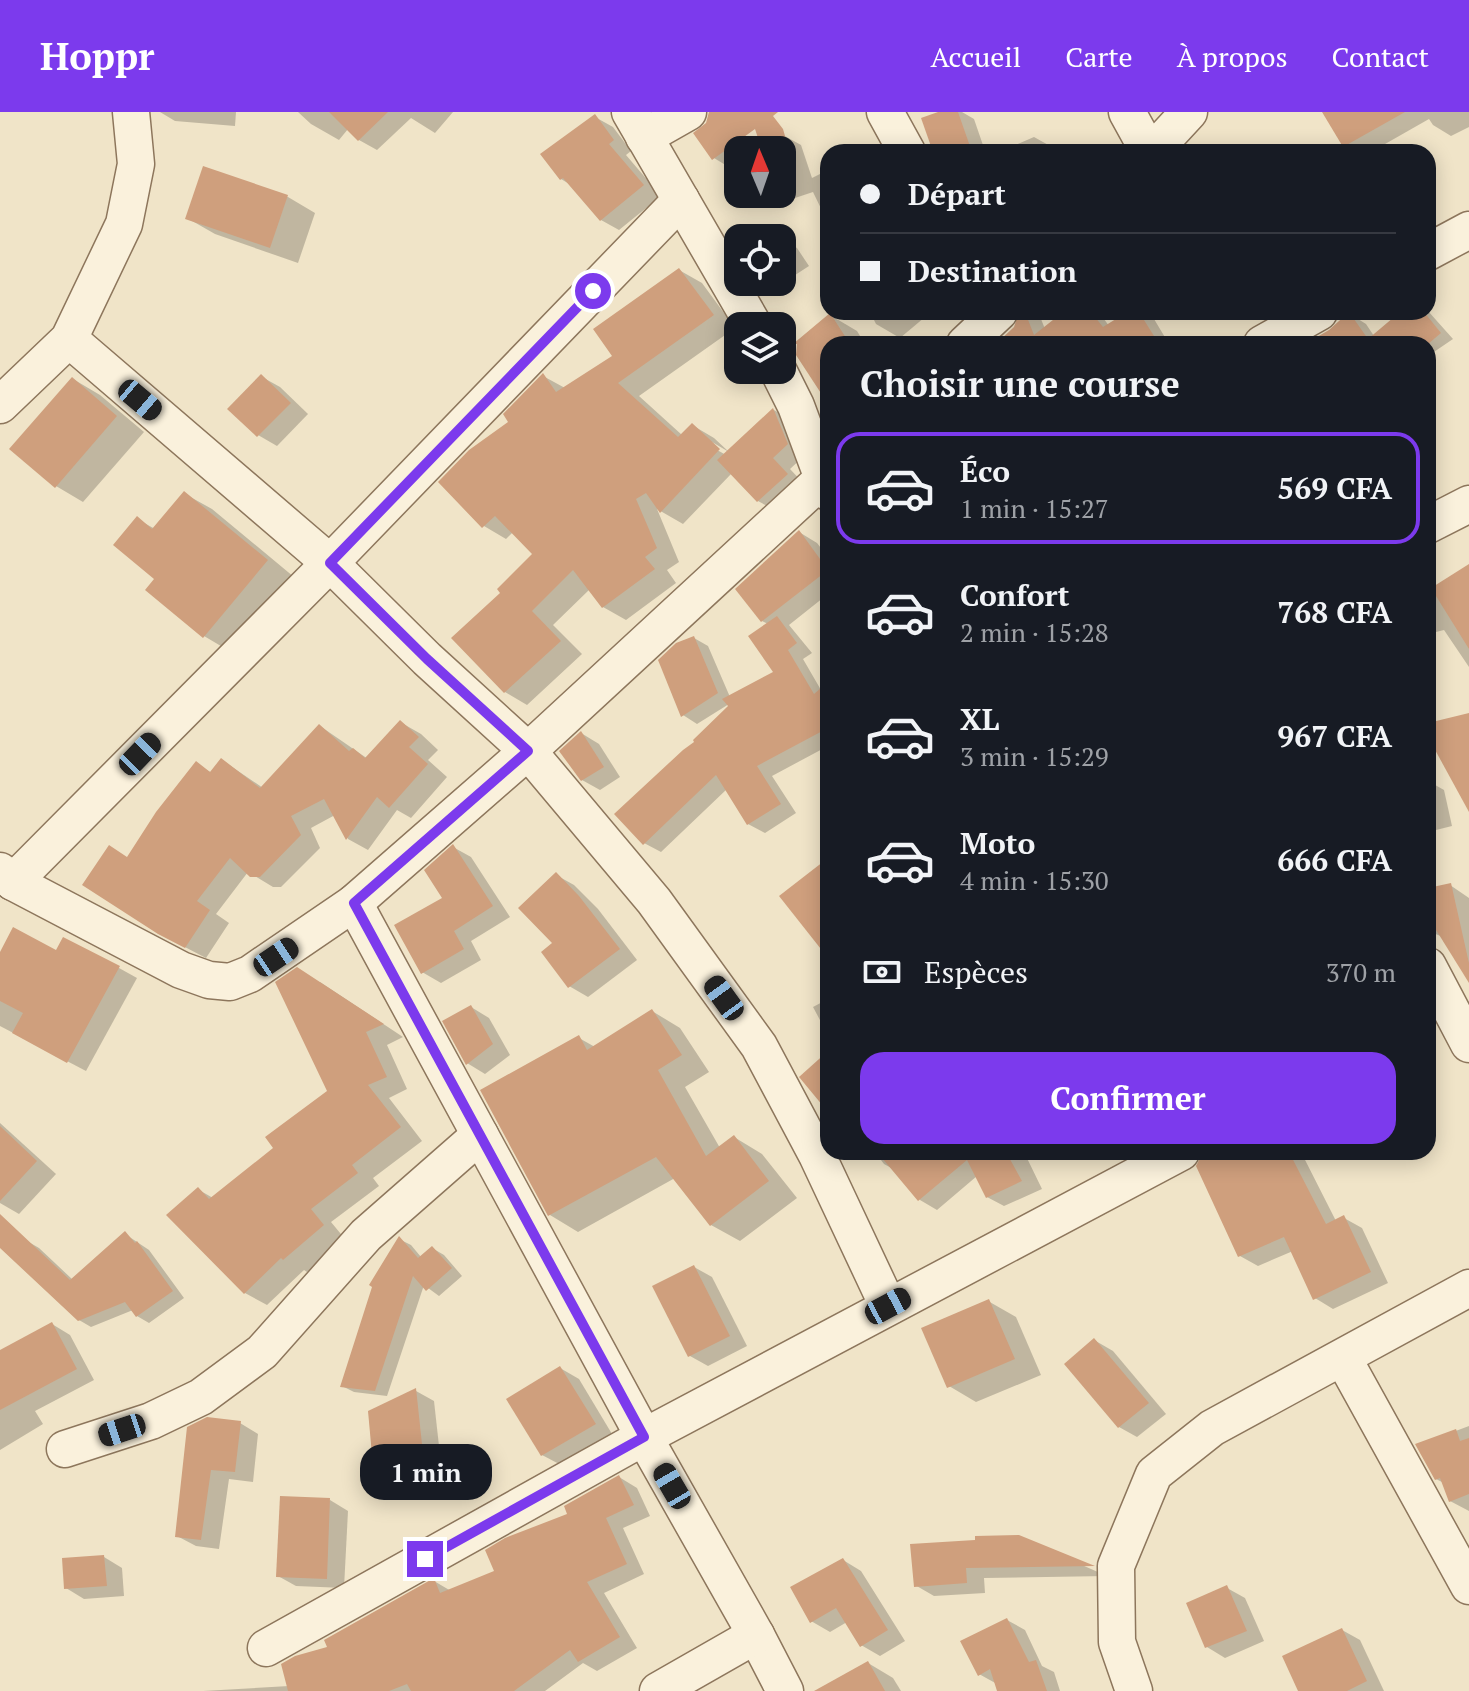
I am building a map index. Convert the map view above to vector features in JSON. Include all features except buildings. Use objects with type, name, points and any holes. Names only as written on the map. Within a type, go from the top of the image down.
[{"type":"street","points":[[0,405],[69,339],[124,224],[136,164],[131,112]]},
{"type":"street","points":[[688,112],[637,125],[746,312]]},
{"type":"street","points":[[885,112],[903,144]]},
{"type":"street","points":[[1127,112],[1145,144]]},
{"type":"street","points":[[1158,144],[1189,112]]},
{"type":"street","points":[[681,200],[330,563],[6,876],[181,970],[209,980],[230,982],[250,974],[354,903],[820,487]]},
{"type":"street","points":[[1436,248],[1469,230]]},
{"type":"street","points":[[973,336],[990,320]]},
{"type":"street","points":[[1278,332],[1303,320]]},
{"type":"street","points":[[69,339],[330,563],[427,659],[528,751],[654,901],[759,1046],[817,1155],[888,1306]]},
{"type":"street","points":[[785,384],[820,464]]},
{"type":"street","points":[[1436,521],[1469,504]]},
{"type":"street","points":[[354,903],[785,1691]]},
{"type":"street","points":[[1440,1016],[1469,1044]]},
{"type":"street","points":[[65,1449],[151,1421],[201,1397],[262,1352],[366,1235],[480,1135]]},
{"type":"street","points":[[266,1648],[644,1437],[1153,1160]]},
{"type":"street","points":[[1134,1691],[1117,1642],[1116,1566],[1154,1474],[1212,1428],[1469,1288]]},
{"type":"street","points":[[1343,1358],[1469,1586]]},
{"type":"street","points":[[658,1691],[756,1635]]},
{"type":"route","points":[[425,1559],[644,1437],[354,903],[528,751],[427,659],[330,563],[593,291]]}]
